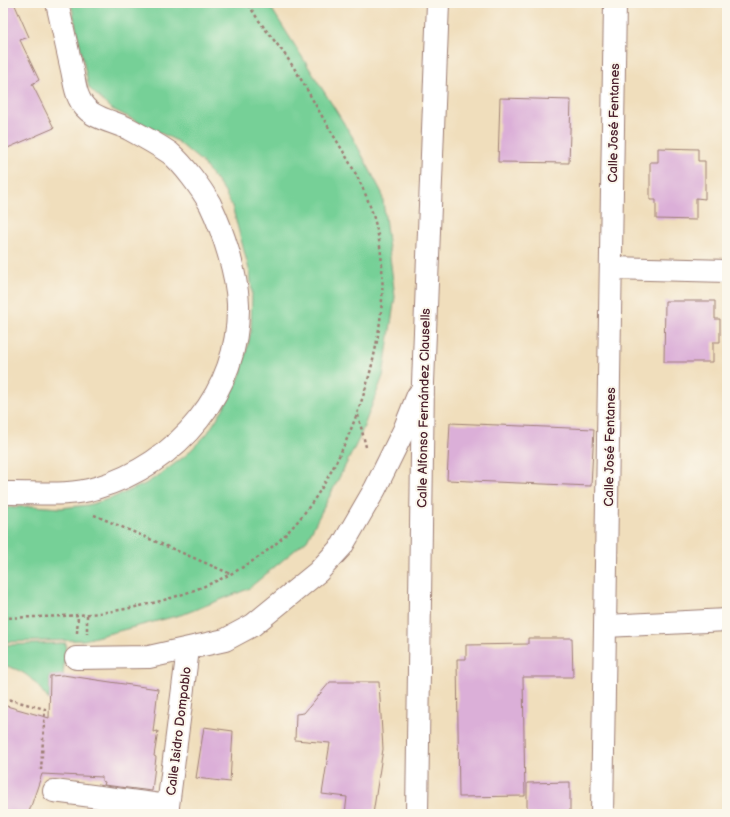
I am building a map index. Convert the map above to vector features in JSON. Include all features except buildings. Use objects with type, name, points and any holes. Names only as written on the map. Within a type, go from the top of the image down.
[{"type":"street","points":[[3,493],[68,494],[96,489],[132,474],[151,463],[175,446],[194,425],[216,396],[229,366],[236,335],[238,304],[234,273],[224,238],[210,204],[194,178],[170,154],[129,129],[91,114],[79,98],[56,3]]},
{"type":"street","name":"Calle Alfonso Fernández Clausells","points":[[417,814],[423,383],[438,3]]},
{"type":"street","name":"Calle José Fentanes","points":[[602,814],[615,3]]},
{"type":"street","points":[[611,268],[727,271]]},
{"type":"street","points":[[76,658],[149,657],[224,640],[254,625],[318,572],[342,546],[375,489],[404,430],[423,383]]},
{"type":"street","points":[[606,626],[727,620]]},
{"type":"street","name":"Calle Isidro Dompablo","points":[[168,810],[188,649]]},
{"type":"street","points":[[47,783],[168,810]]},
{"type":"path","points":[[3,618],[78,615],[120,610],[161,601],[199,588],[231,574],[268,550],[290,529],[312,502],[332,470],[357,414],[371,368],[379,333],[382,304],[380,241],[374,216],[365,190],[291,63],[248,3]]},
{"type":"path","points":[[68,494],[73,506],[231,574]]},
{"type":"path","points":[[3,698],[45,709],[47,783]]},
{"type":"green space","points":[[71,3],[268,3],[352,136],[382,193],[395,297],[383,376],[359,439],[307,540],[248,589],[184,614],[84,640],[3,642],[3,508],[33,506],[61,508],[88,505],[112,498],[145,484],[161,474],[185,456],[207,434],[223,409],[242,370],[251,331],[252,291],[250,273],[232,206],[224,191],[202,162],[177,141],[110,108],[89,88]]},
{"type":"green space","points":[[66,643],[63,675],[50,676],[49,700],[39,687],[25,674],[3,665],[3,645]]}]
